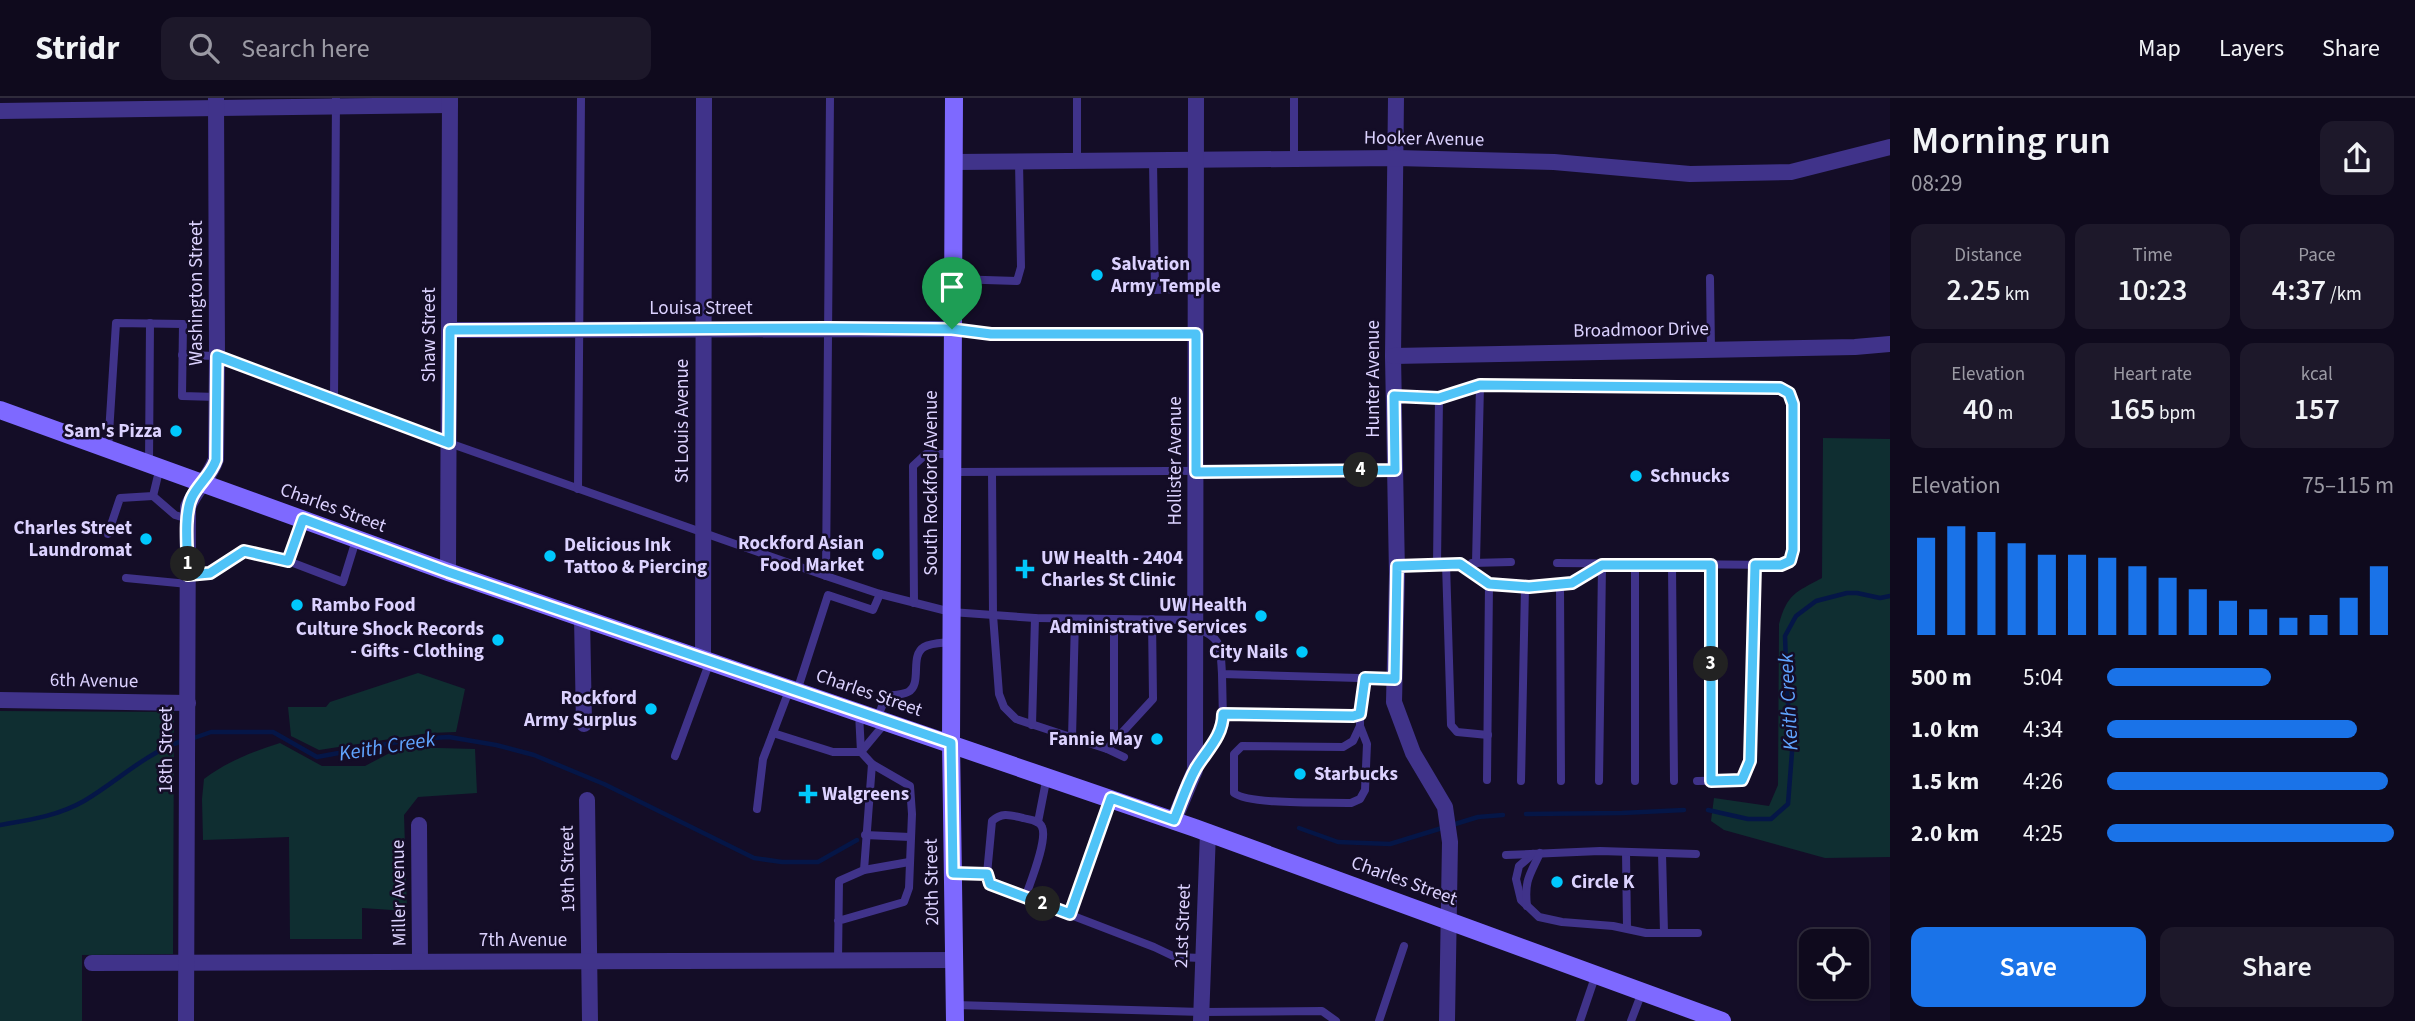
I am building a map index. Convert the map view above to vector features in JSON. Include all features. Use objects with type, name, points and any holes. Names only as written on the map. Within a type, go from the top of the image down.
[{"type":"main road","name":"South Rockford Avenue","points":[[951,743],[954,98]]},
{"type":"main road","name":"Charles Street","points":[[0,410],[448,572],[1208,832],[1596,974],[1694,1016],[1722,1021]]},
{"type":"main road","name":"20th Street","points":[[951,743],[955,1013]]},
{"type":"street","name":"St Louis Avenue","points":[[704,98],[703,533],[706,660]]},
{"type":"street","name":"Hollister Avenue","points":[[1174,820],[1195,770],[1196,98]]},
{"type":"street","name":"Hunter Avenue","points":[[1396,98],[1393,356],[1397,566],[1394,702],[1413,753],[1445,807],[1450,842],[1447,919]]},
{"type":"street","points":[[0,111],[216,103],[450,102]]},
{"type":"street","name":"Shaw Street","points":[[448,572],[450,102]]},
{"type":"street","name":"Washington Street","points":[[202,483],[212,472],[216,460],[216,103]]},
{"type":"street","name":"Hooker Avenue","points":[[954,162],[1396,158],[1554,162],[1690,174],[1778,173],[1890,147]]},
{"type":"street","name":"Louisa Street","points":[[450,330],[952,329]]},
{"type":"street","name":"Broadmoor Drive","points":[[1393,356],[1855,347],[1890,344]]},
{"type":"street","name":"18th Street","points":[[186,1021],[188,519],[190,500],[202,483]]},
{"type":"street","points":[[582,618],[583,724]]},
{"type":"street","name":"6th Avenue","points":[[0,700],[188,703]]},
{"type":"street","name":"19th Street","points":[[587,800],[590,1021]]},
{"type":"street","name":"Miller Avenue","points":[[419,825],[420,961]]},
{"type":"street","name":"21st Street","points":[[1201,1017],[1208,832]]},
{"type":"street","points":[[1447,919],[1447,1021]]},
{"type":"street","name":"7th Avenue","points":[[92,963],[955,960]]},
{"type":"lane","points":[[578,489],[581,98]]},
{"type":"lane","points":[[826,576],[830,98]]},
{"type":"lane","points":[[1077,98],[1077,162]]},
{"type":"lane","points":[[1294,98],[1294,160]]},
{"type":"lane","points":[[334,400],[336,102]]},
{"type":"lane","points":[[1153,161],[1155,290],[1196,288]]},
{"type":"lane","points":[[953,279],[1017,281],[1021,267],[1020,162]]},
{"type":"lane","points":[[1710,278],[1711,350]]},
{"type":"lane","points":[[108,449],[116,323],[183,324],[182,396],[217,397]]},
{"type":"lane","points":[[150,323],[153,496]]},
{"type":"lane","points":[[952,329],[991,334],[1196,334]]},
{"type":"lane","points":[[182,355],[217,356],[449,443],[880,594],[951,612],[1035,618],[1152,619],[1195,624],[1213,635],[1220,647],[1223,714],[1217,740],[1195,770]]},
{"type":"lane","points":[[1394,396],[1439,398],[1480,385],[1780,388],[1789,393],[1793,404],[1793,550],[1790,561],[1781,565],[1557,563]]},
{"type":"lane","points":[[1476,563],[1480,385]]},
{"type":"lane","points":[[1439,398],[1442,564],[1451,725],[1457,732],[1488,735]]},
{"type":"lane","points":[[914,603],[913,466],[926,454],[952,453]]},
{"type":"lane","points":[[952,472],[1395,470]]},
{"type":"lane","points":[[992,472],[993,615],[999,694],[1004,707],[1016,719],[1124,757]]},
{"type":"lane","points":[[108,534],[120,498],[153,496],[175,515],[188,519]]},
{"type":"lane","points":[[288,561],[303,519]]},
{"type":"lane","points":[[126,578],[188,579],[210,573],[244,551],[288,561],[343,582],[356,539]]},
{"type":"lane","points":[[1397,566],[1511,562]]},
{"type":"lane","points":[[1460,564],[1489,584],[1525,587],[1572,583],[1602,565]]},
{"type":"lane","points":[[1599,781],[1602,565]]},
{"type":"lane","points":[[1635,565],[1635,781]]},
{"type":"lane","points":[[1672,565],[1674,781]]},
{"type":"lane","points":[[1711,565],[1711,781]]},
{"type":"lane","points":[[1697,781],[1742,780],[1750,761],[1755,565]]},
{"type":"lane","points":[[1487,780],[1489,584]]},
{"type":"lane","points":[[1560,585],[1561,781]]},
{"type":"lane","points":[[1521,781],[1525,587]]},
{"type":"lane","points":[[757,808],[763,759],[828,595],[873,610],[880,594]]},
{"type":"lane","points":[[1032,725],[1035,618]]},
{"type":"lane","points":[[1072,738],[1075,619]]},
{"type":"lane","points":[[1107,749],[1153,699],[1152,619]]},
{"type":"lane","points":[[1114,620],[1114,742]]},
{"type":"lane","points":[[861,752],[882,720],[886,696],[907,693],[913,687],[919,653],[924,647],[951,642]]},
{"type":"lane","points":[[675,756],[706,660]]},
{"type":"lane","points":[[1222,674],[1395,679]]},
{"type":"lane","points":[[1360,726],[1353,741],[1343,747],[1242,746],[1234,754],[1234,793],[1241,798],[1270,800],[1351,803],[1360,799],[1365,790],[1367,744],[1360,726],[1365,678]]},
{"type":"lane","points":[[838,921],[904,902],[909,888],[910,786],[872,764],[861,752],[859,713]]},
{"type":"lane","points":[[1223,714],[1360,714]]},
{"type":"lane","points":[[773,733],[833,752],[861,752]]},
{"type":"lane","points":[[864,870],[872,764]]},
{"type":"lane","points":[[1038,821],[1047,776]]},
{"type":"lane","points":[[1070,914],[1111,798]]},
{"type":"lane","points":[[1025,898],[1043,841],[1043,828],[1038,821],[1008,814],[999,815],[992,821],[987,874],[990,884],[1025,898],[1070,914],[1154,947],[1175,957],[1202,958]]},
{"type":"lane","points":[[865,835],[910,837]]},
{"type":"lane","points":[[1626,852],[1627,928]]},
{"type":"lane","points":[[1506,855],[1626,852],[1696,854]]},
{"type":"lane","points":[[1662,853],[1664,933]]},
{"type":"lane","points":[[1536,854],[1525,885],[1527,906],[1539,917],[1627,928],[1646,933],[1698,933]]},
{"type":"lane","points":[[838,960],[839,881],[864,870],[909,862]]},
{"type":"lane","points":[[953,873],[987,874]]},
{"type":"lane","points":[[1379,1021],[1404,946]]},
{"type":"lane","points":[[1580,1021],[1596,974]]},
{"type":"lane","points":[[1631,1021],[1642,992]]},
{"type":"lane","points":[[955,1013],[1201,1017],[1322,1011],[1336,1021]]},
{"type":"green space","points":[[1823,438],[1890,439],[1890,857],[1825,858],[1724,830],[1711,821],[1714,798],[1769,806],[1778,785],[1779,624],[1789,600],[1822,578]]},
{"type":"green space","points":[[418,673],[465,689],[456,732],[429,733],[319,750],[291,736],[288,707],[326,707],[330,702]]},
{"type":"green space","points":[[0,711],[174,712],[173,954],[82,955],[82,1021],[0,1021]]},
{"type":"green space","points":[[280,743],[322,766],[365,766],[401,747],[475,749],[477,793],[418,797],[404,815],[407,911],[362,908],[362,939],[290,939],[289,837],[203,840],[204,779],[221,767]]},
{"type":"waterway","name":"Keith Creek","points":[[1708,810],[1748,819],[1771,819],[1788,804],[1792,752],[1785,636],[1796,616],[1816,601],[1847,593],[1880,598],[1890,596]]},
{"type":"waterway","name":"Keith Creek","points":[[191,739],[211,732],[273,732],[317,757],[414,739],[449,737],[534,755],[604,784],[754,858],[782,862],[818,862],[857,840]]},
{"type":"waterway","name":"Keith Creek","points":[[0,825],[43,817],[74,806],[155,753],[182,741]]},
{"type":"waterway","name":"Keith Creek","points":[[1526,814],[1684,810]]},
{"type":"waterway","name":"Keith Creek","points":[[1299,828],[1338,842],[1390,844],[1478,817],[1503,815]]},
{"type":"place","name":"Salvation Army Temple","points":[[1097,275]]},
{"type":"place","name":"Sam's Pizza","points":[[176,431]]},
{"type":"place","name":"Schnucks","points":[[1636,476]]},
{"type":"place","name":"Charles Street Laundromat","points":[[146,539]]},
{"type":"place","name":"Rockford Asian Food Market","points":[[878,554]]},
{"type":"place","name":"Delicious Ink Tattoo & Piercing","points":[[550,556]]},
{"type":"place","name":"UW Health - 2404 Charles St Clinic","points":[[1025,569]]},
{"type":"place","name":"Rambo Food","points":[[297,605]]},
{"type":"place","name":"UW Health Administrative Services","points":[[1261,616]]},
{"type":"place","name":"Culture Shock Records - Gifts - Clothing","points":[[498,640]]},
{"type":"place","name":"City Nails","points":[[1302,652]]},
{"type":"place","name":"Rockford Army Surplus","points":[[651,709]]},
{"type":"place","name":"Fannie May","points":[[1157,739]]},
{"type":"place","name":"Starbucks","points":[[1300,774]]},
{"type":"place","name":"Walgreens","points":[[808,794]]},
{"type":"place","name":"Circle K","points":[[1557,882]]},
{"type":"route","points":[[952,329],[991,334],[1196,334],[1196,472],[1395,470],[1394,396],[1439,398],[1480,385],[1780,388],[1789,393],[1793,404],[1793,550],[1790,561],[1781,565],[1755,565],[1750,761],[1742,780],[1711,781],[1711,565],[1602,565],[1572,583],[1529,587],[1489,584],[1460,564],[1397,566],[1395,679],[1365,678],[1360,714],[1353,716],[1223,714],[1217,740],[1195,770],[1174,820],[1111,798],[1070,914],[990,884],[987,874],[953,873],[951,743],[448,572],[303,519],[288,561],[244,551],[210,573],[188,575],[188,507],[193,495],[212,472],[216,460],[217,356],[449,443],[450,330],[952,329]]}]
